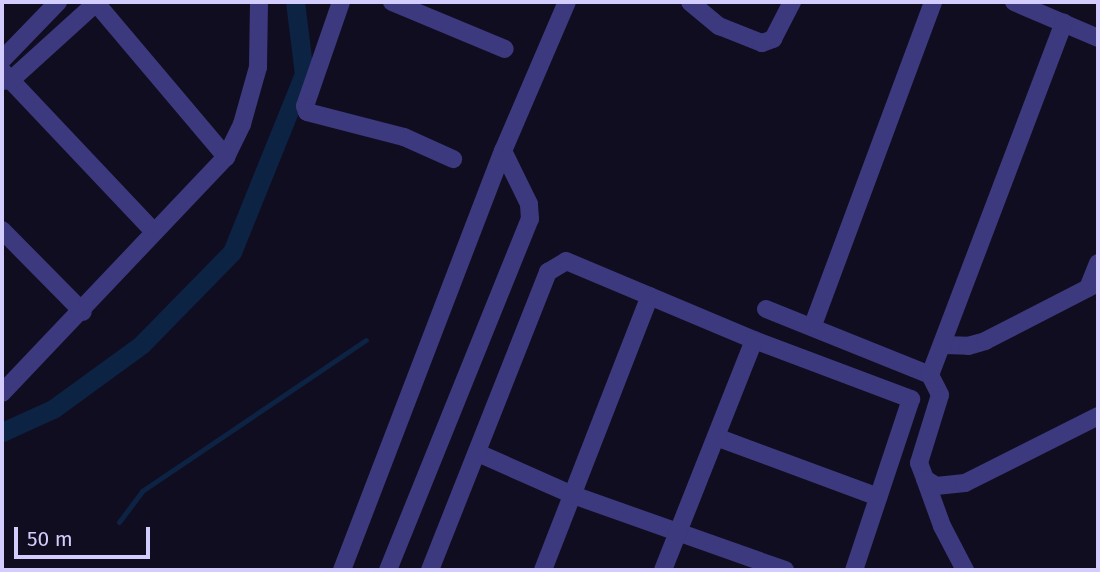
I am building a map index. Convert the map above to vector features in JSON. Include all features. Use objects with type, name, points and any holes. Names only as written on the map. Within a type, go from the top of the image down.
[{"type":"street","points":[[2,60],[58,2]]},
{"type":"street","points":[[154,232],[5,77],[96,2],[226,157]]},
{"type":"street","points":[[341,2],[305,106],[307,112],[404,137],[453,159]]},
{"type":"street","points":[[391,2],[505,49]]},
{"type":"street","points":[[342,570],[503,151],[567,2]]},
{"type":"street","points":[[690,2],[712,22],[762,43],[773,39],[792,2]]},
{"type":"street","points":[[813,325],[933,2]]},
{"type":"street","points":[[1014,2],[1098,38]]},
{"type":"street","points":[[2,393],[83,312],[226,157],[255,80],[256,3]]},
{"type":"street","points":[[930,375],[944,345],[1064,23]]},
{"type":"street","points":[[388,570],[530,219],[528,204],[503,151]]},
{"type":"street","points":[[2,232],[83,312]]},
{"type":"street","points":[[430,570],[548,272],[556,264],[576,262],[754,340],[911,399],[854,570]]},
{"type":"street","points":[[944,345],[968,346],[985,341],[1093,286],[1098,263]]},
{"type":"street","points":[[543,570],[650,296]]},
{"type":"street","points":[[766,309],[813,325],[930,375],[940,395],[920,449],[925,479],[942,526],[965,570]]},
{"type":"street","points":[[663,570],[754,340]]},
{"type":"street","points":[[925,479],[948,487],[965,483],[1098,416]]},
{"type":"street","points":[[716,438],[878,497]]},
{"type":"street","points":[[478,453],[573,495],[785,570]]},
{"type":"waterway","points":[[2,432],[53,409],[141,345],[232,252],[304,74],[295,2]]},
{"type":"waterway","points":[[119,522],[142,491],[366,340]]}]
